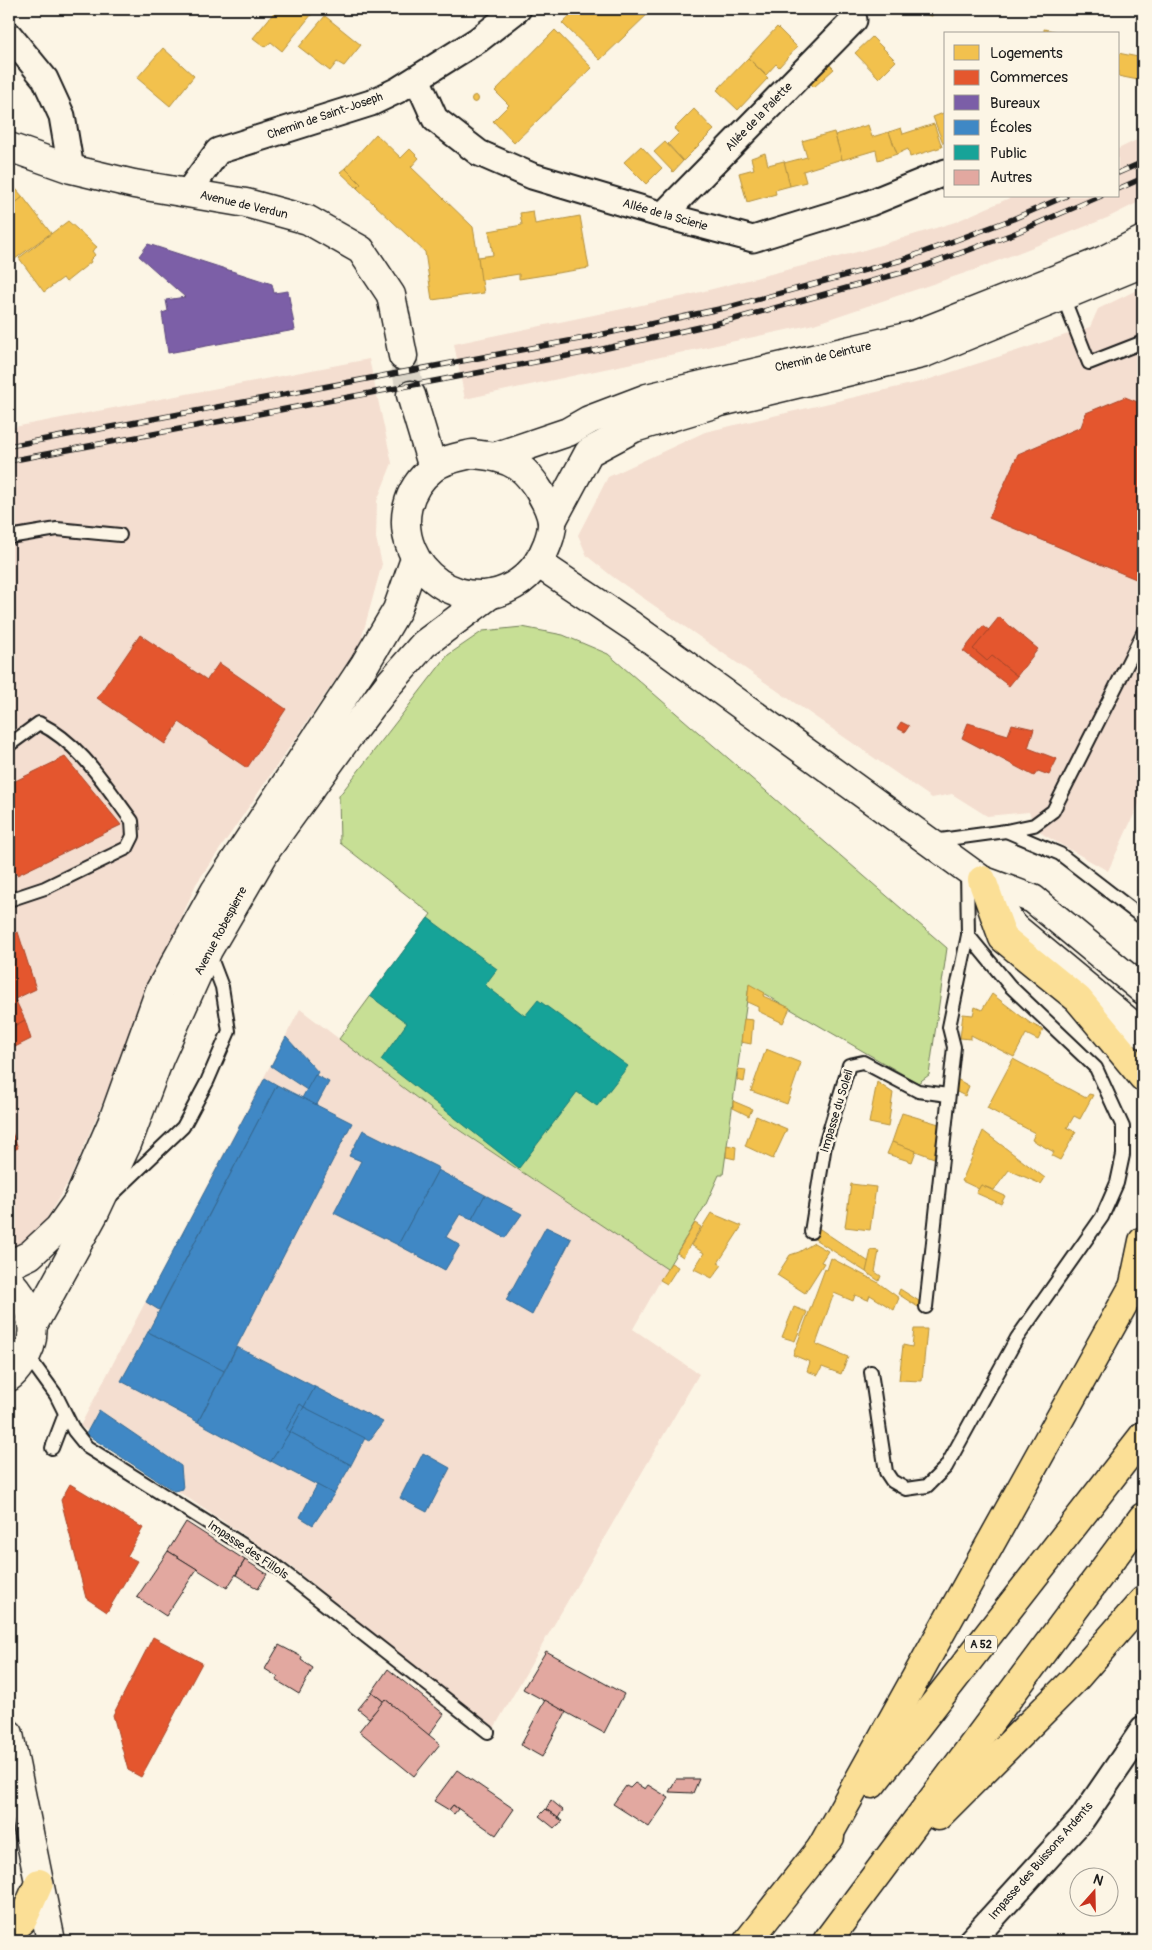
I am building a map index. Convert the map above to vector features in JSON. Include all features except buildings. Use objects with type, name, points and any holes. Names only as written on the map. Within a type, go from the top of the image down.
[{"type":"highway","points":[[975,874],[1003,938],[1078,998],[1143,1077]]},
{"type":"highway","points":[[818,1852],[1138,1277],[1143,1241]]},
{"type":"highway","name":"A 52","points":[[748,1941],[1143,1436]]},
{"type":"highway","points":[[827,1941],[1143,1517]]},
{"type":"highway","points":[[872,1883],[1075,1679],[1143,1601]]},
{"type":"highway","points":[[13,1922],[39,1883]]},
{"type":"main road","name":"Avenue de Verdun","points":[[9,147],[71,169],[134,184],[246,203],[308,220],[361,250],[391,295],[403,356]]},
{"type":"main road","name":"Chemin de Ceinture","points":[[497,456],[568,432],[590,420],[647,398],[916,335],[1102,261],[1143,240]]},
{"type":"main road","name":"Chemin de Ceinture","points":[[552,521],[589,452],[634,428],[717,403],[922,354],[1063,298],[1143,263]]},
{"type":"main road","points":[[411,395],[433,468]]},
{"type":"main road","points":[[472,454],[497,456],[519,468],[537,485],[552,521],[550,535],[538,563],[526,577],[510,588],[492,594],[469,595],[447,589],[428,576],[415,559],[407,537],[407,514],[414,492],[433,468],[448,460],[472,454]]},
{"type":"main road","name":"Avenue Robespierre","points":[[9,1265],[30,1255],[59,1228],[78,1201],[112,1123],[160,990],[215,891],[364,664],[397,610],[415,559]]},
{"type":"main road","points":[[538,563],[632,626],[751,714],[975,874],[1033,899],[1143,990]]},
{"type":"main road","name":"Avenue Robespierre","points":[[33,1324],[95,1212],[127,1144],[159,1059],[208,950],[267,849],[388,685],[424,644],[492,594]]},
{"type":"main road","points":[[975,874],[1014,926],[1143,1034]]},
{"type":"main road","points":[[9,1281],[21,1293],[29,1308],[33,1324],[32,1340],[27,1355],[14,1374],[9,1377]]},
{"type":"main road","points":[[9,1734],[51,1941]]},
{"type":"street","name":"Chemin de Saint-Joseph","points":[[188,192],[218,151],[371,103],[417,79],[478,40],[518,9]]},
{"type":"street","name":"Allée de la Palette","points":[[663,215],[854,20]]},
{"type":"street","points":[[9,35],[45,79],[62,116],[71,169]]},
{"type":"street","name":"Allée de la Scierie","points":[[417,79],[434,119],[479,153],[532,176],[663,215],[753,239],[870,203],[944,173]]},
{"type":"street","name":"Impasse des Buissons Ardents","points":[[971,1941],[1082,1819],[1143,1730]]},
{"type":"lane","points":[[1063,298],[1089,363],[1143,342]]},
{"type":"lane","points":[[9,537],[57,529],[120,535]]},
{"type":"lane","points":[[932,842],[1006,831],[1034,824],[1053,811],[1143,633]]},
{"type":"lane","points":[[9,745],[39,723],[55,731],[78,750],[132,821],[133,836],[127,848],[45,888],[9,900]]},
{"type":"lane","points":[[1006,831],[1060,854],[1143,918]]},
{"type":"lane","points":[[926,1307],[954,1047],[949,1027],[968,935],[975,874]]},
{"type":"lane","points":[[870,1372],[886,1472],[892,1481],[906,1489],[927,1486],[946,1467],[1017,1338],[1102,1217],[1118,1183],[1123,1155],[1123,1128],[1096,1068],[1010,986],[968,935]]},
{"type":"lane","points":[[95,1212],[183,1127],[207,1082],[226,1040],[229,1031],[222,987],[208,950]]},
{"type":"lane","name":"Impasse du Soleil","points":[[811,1232],[825,1145],[849,1065],[863,1062],[918,1091],[948,1095]]},
{"type":"lane","name":"Impasse des Fillols","points":[[27,1355],[56,1395],[74,1431],[87,1447],[272,1564],[488,1732]]},
{"type":"lane","points":[[52,1448],[65,1414]]},
{"type":"shaded area","points":[[1143,137],[1143,200],[1107,218],[974,270],[814,324],[465,399],[454,344],[685,296],[861,251],[955,222],[1009,198],[1120,198],[1120,148]]},
{"type":"shaded area","points":[[1143,287],[1143,795],[1108,871],[1044,835],[1034,825],[1029,812],[987,816],[952,794],[932,798],[613,577],[587,556],[578,535],[608,477],[705,432],[924,381],[1090,327],[1098,309]]},
{"type":"shaded area","points":[[369,359],[392,463],[377,501],[376,538],[382,564],[360,644],[196,884],[70,1179],[40,1230],[9,1253],[9,428]]},
{"type":"shaded area","points":[[300,1009],[458,1130],[667,1269],[633,1329],[699,1374],[493,1730],[290,1566],[80,1426]]},
{"type":"green space","points":[[522,627],[563,635],[608,654],[947,948],[929,1075],[918,1083],[749,985],[723,1175],[719,1175],[706,1204],[667,1269],[459,1130],[339,1039],[431,914],[340,843],[339,796],[448,655],[483,631]]},
{"type":"tunnel","points":[[403,356],[411,395]]},
{"type":"railway","points":[[1120,172],[1143,162]]},
{"type":"railway","points":[[1120,188],[1143,178]]},
{"type":"railway","points":[[9,446],[590,337],[733,306],[902,260],[1013,219],[1061,198]]},
{"type":"railway","points":[[9,461],[594,351],[731,320],[919,268],[1013,234],[1096,198]]}]
